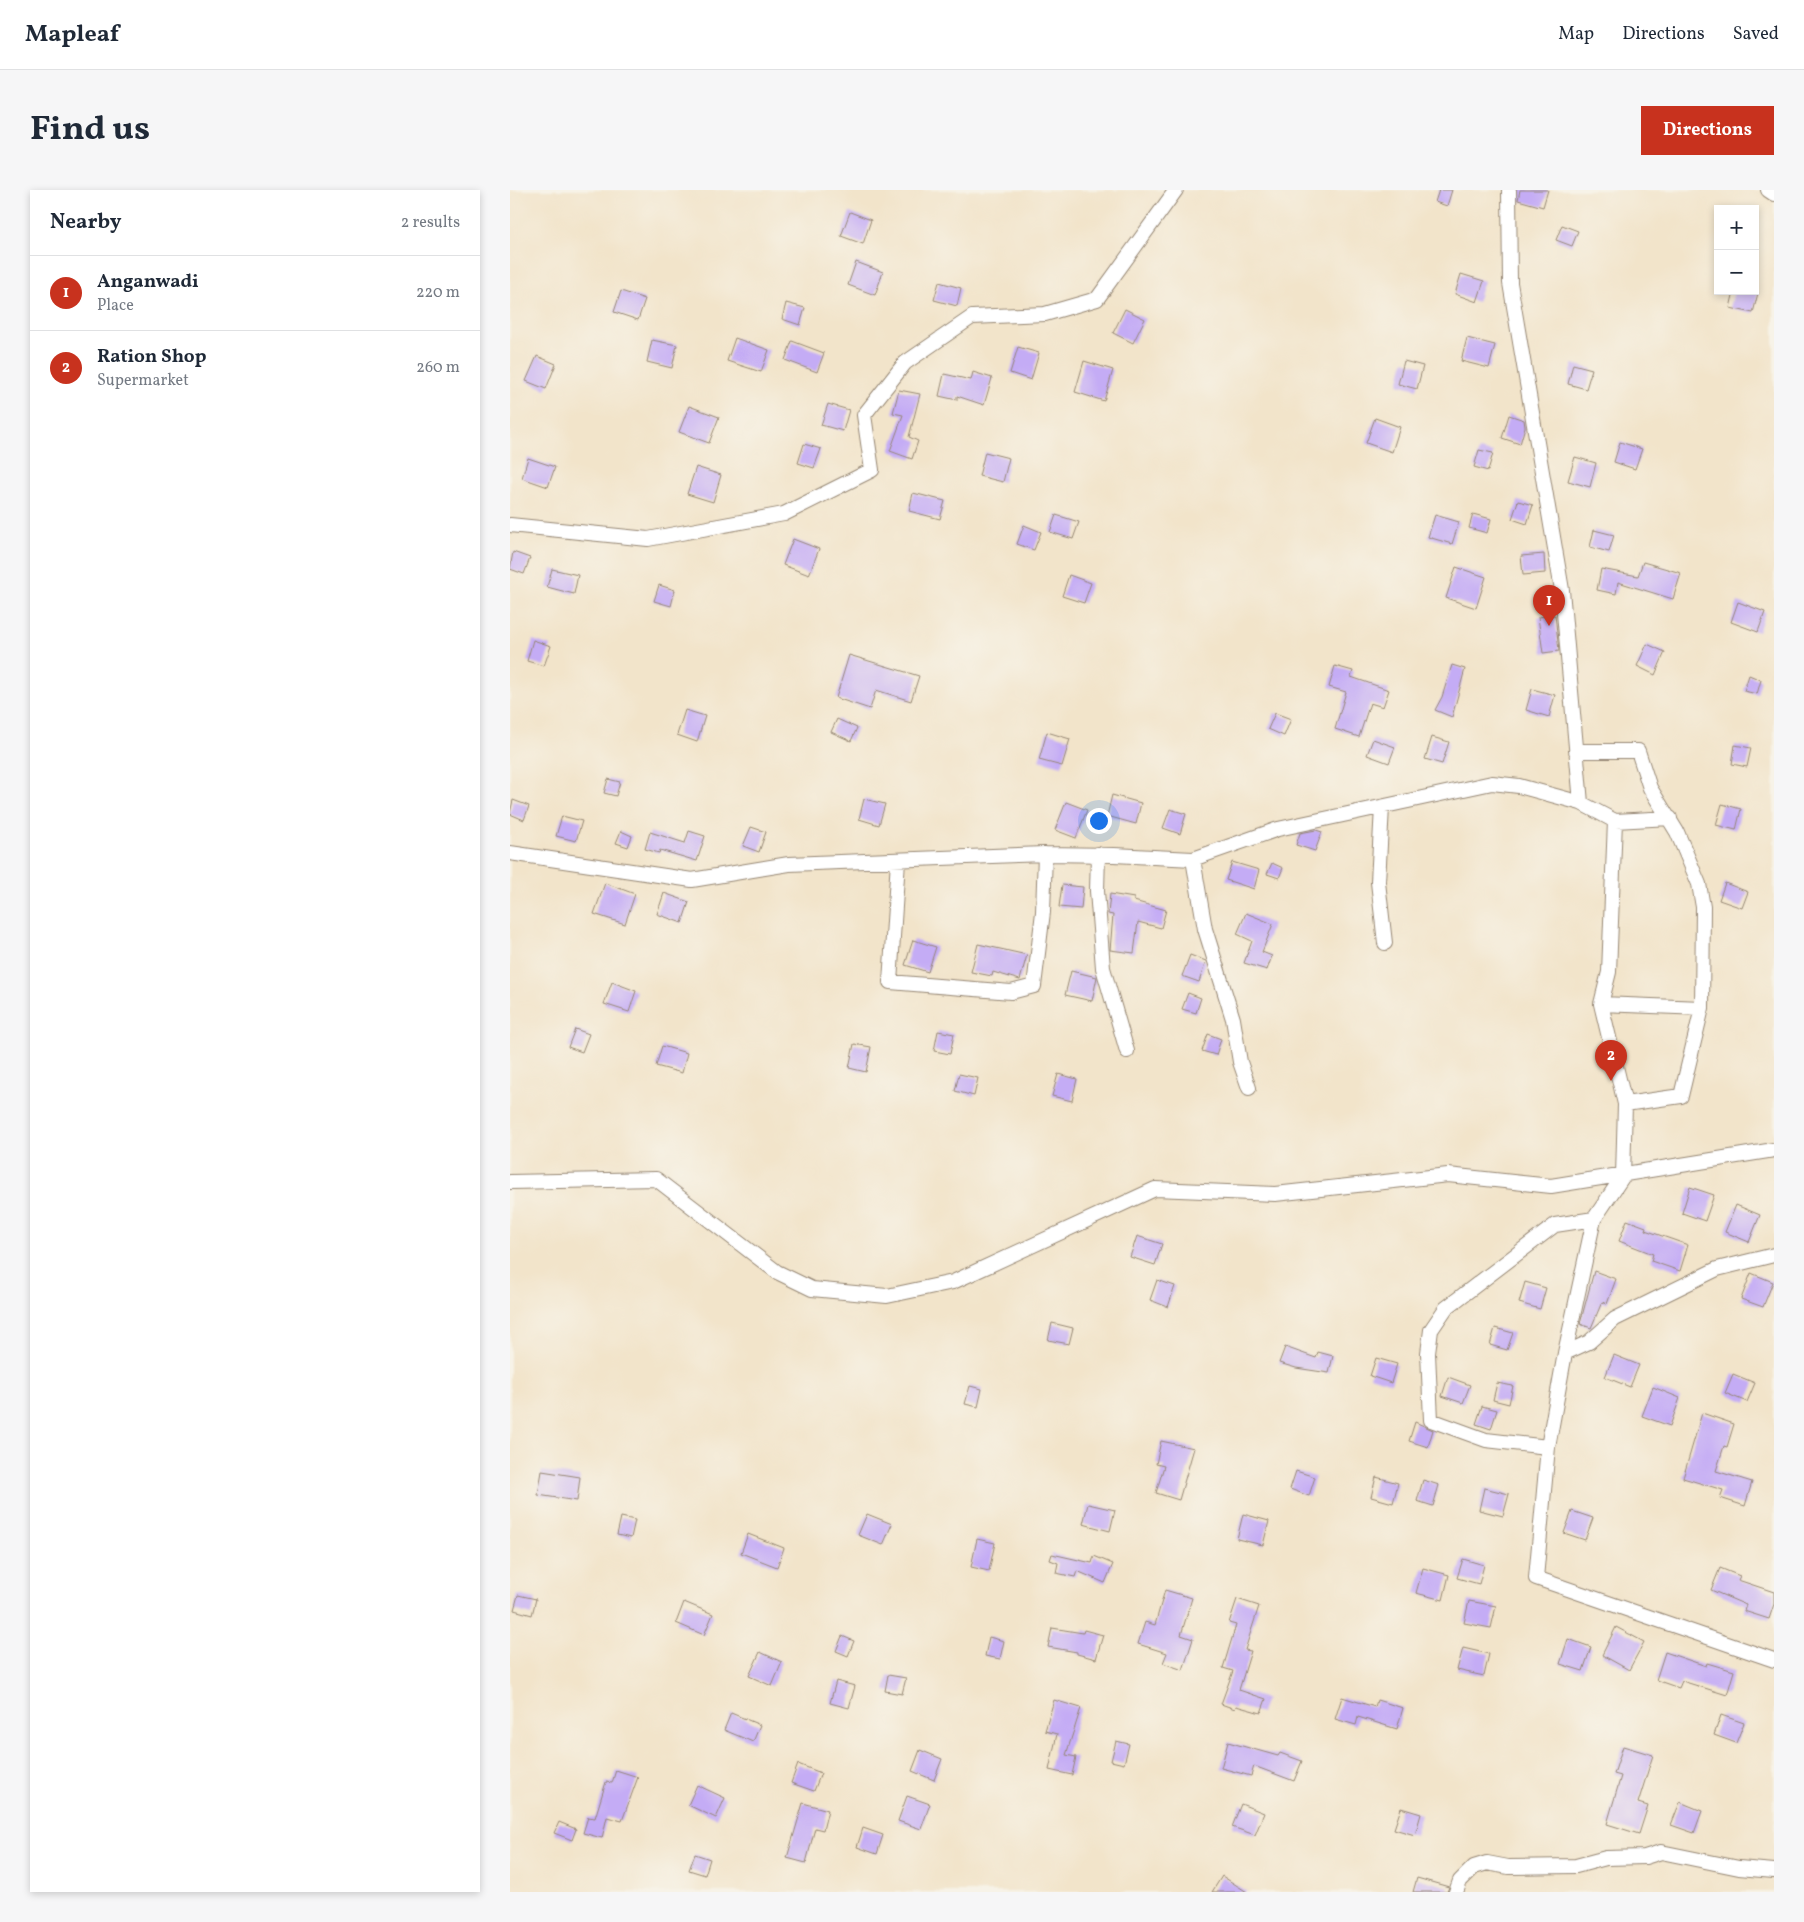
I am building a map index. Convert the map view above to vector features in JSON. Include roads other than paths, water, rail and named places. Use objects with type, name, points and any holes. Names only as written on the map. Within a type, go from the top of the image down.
[{"type":"street","points":[[510,525],[648,539],[784,514],[872,470],[864,415],[905,363],[972,318],[1045,314],[1097,299],[1176,190]]},
{"type":"street","points":[[1509,190],[1510,283],[1562,590],[1581,803]]},
{"type":"street","points":[[1768,190],[1774,194]]},
{"type":"street","points":[[1576,751],[1638,751],[1650,788],[1670,818],[1699,884],[1703,907],[1702,1008],[1681,1096],[1625,1104]]},
{"type":"street","points":[[510,853],[692,880],[789,864],[1045,854],[1098,854],[1193,859],[1278,829],[1492,783],[1519,786],[1581,803],[1614,821],[1670,818]]},
{"type":"street","points":[[1382,807],[1378,882],[1385,943]]},
{"type":"street","points":[[1614,821],[1608,972],[1601,1004],[1625,1104],[1624,1176],[1594,1219],[1565,1353],[1548,1447],[1536,1578],[1774,1660]]},
{"type":"street","points":[[898,861],[890,982],[1011,992],[1034,986],[1043,912],[1045,854]]},
{"type":"street","points":[[1098,854],[1097,892],[1103,968],[1127,1051]]},
{"type":"street","points":[[1193,859],[1205,929],[1232,1018],[1240,1062],[1249,1088]]},
{"type":"street","points":[[1601,1004],[1702,1008]]},
{"type":"street","points":[[510,1182],[656,1180],[777,1272],[812,1289],[886,1296],[953,1282],[1155,1189],[1275,1194],[1448,1175],[1551,1186],[1624,1176],[1774,1150]]},
{"type":"street","points":[[1548,1447],[1486,1440],[1431,1420],[1428,1353],[1431,1330],[1446,1308],[1501,1264],[1555,1225],[1594,1219]]},
{"type":"street","points":[[1565,1353],[1589,1342],[1615,1319],[1717,1269],[1774,1255]]},
{"type":"street","points":[[1456,1892],[1460,1881],[1474,1867],[1487,1863],[1508,1867],[1576,1866],[1606,1858],[1644,1857],[1661,1852],[1739,1868],[1774,1871]]},
{"type":"place","name":"Anganwadi","points":[[1549,626]]},
{"type":"place","name":"Ration Shop","points":[[1611,1081]]}]
